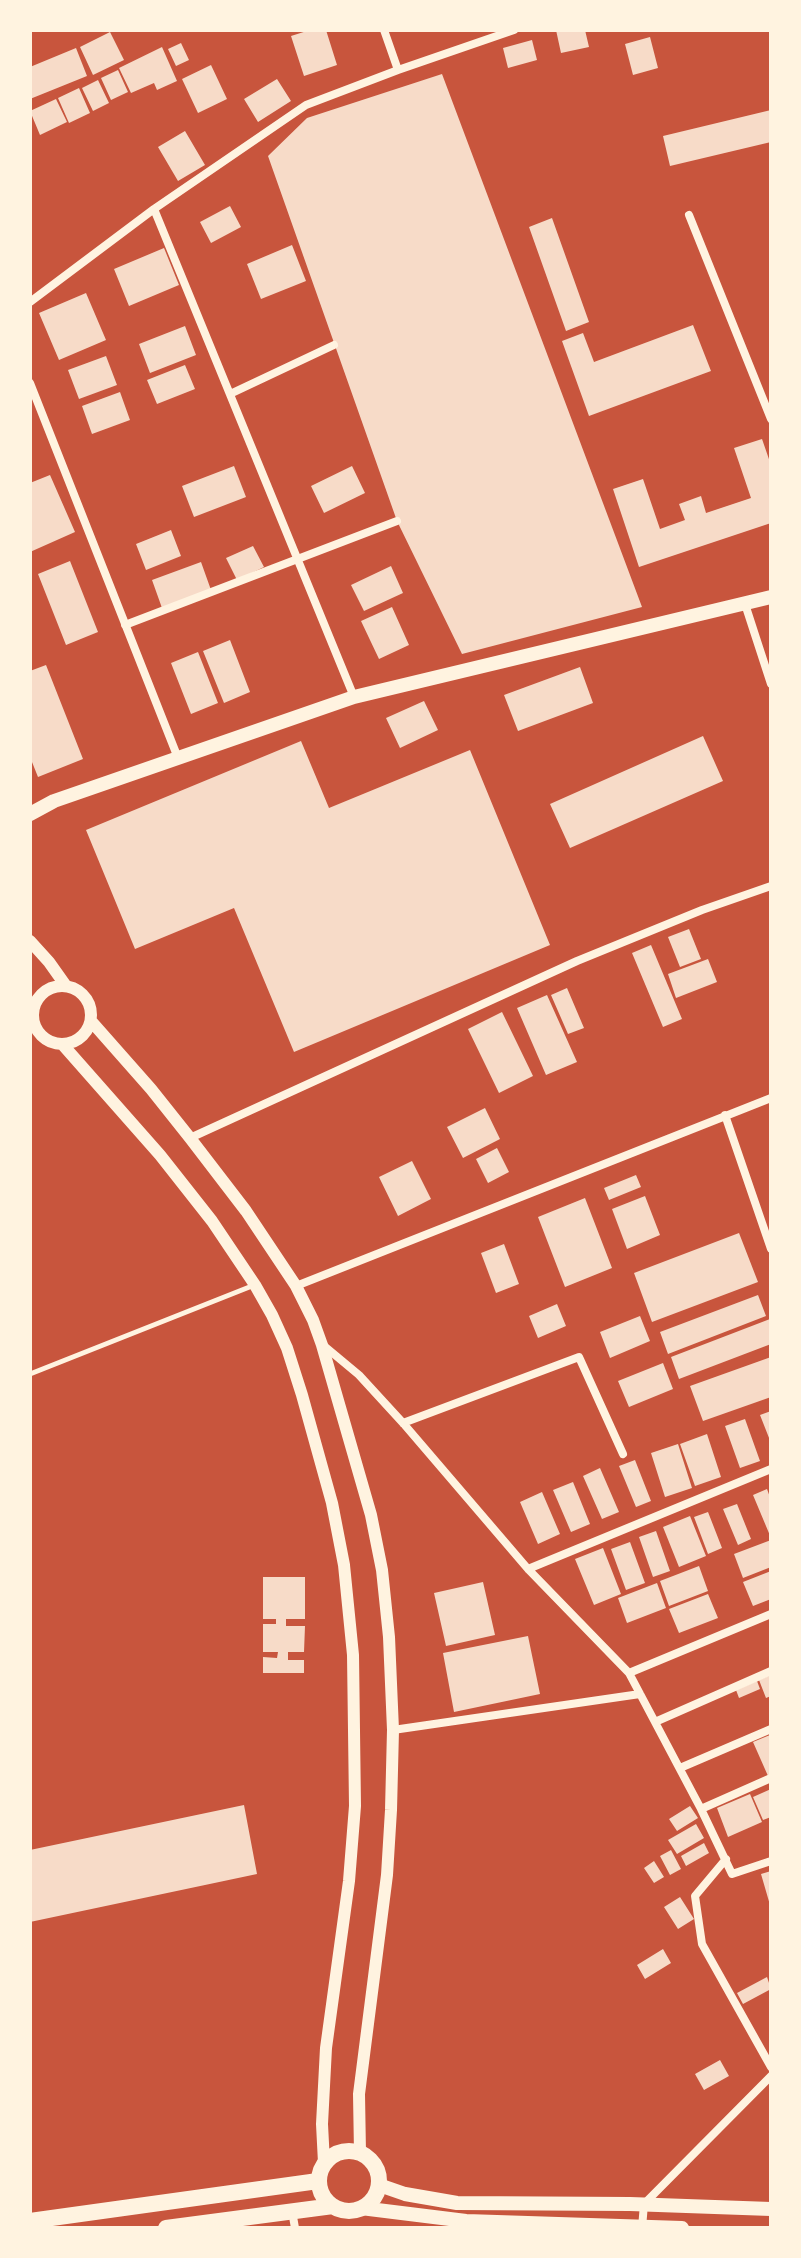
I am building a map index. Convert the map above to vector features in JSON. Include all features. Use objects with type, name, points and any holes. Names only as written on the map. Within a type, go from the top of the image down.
[{"type":"main road","points":[[30,814],[54,801],[354,697],[771,597]]},
{"type":"main road","points":[[350,2150],[360,2153],[375,2165],[379,2185],[370,2202],[352,2211],[342,2210],[325,2200],[318,2181],[324,2163],[341,2151],[350,2150]]},
{"type":"main road","points":[[30,2221],[318,2181]]},
{"type":"main road","points":[[379,2185],[405,2194],[457,2203],[644,2204],[771,2209]]},
{"type":"main road","points":[[166,2228],[333,2206]]},
{"type":"main road","points":[[361,2208],[466,2221],[682,2228]]},
{"type":"street","points":[[384,30],[398,70]]},
{"type":"street","points":[[30,302],[154,209],[306,105],[514,30]]},
{"type":"street","points":[[154,209],[354,697]]},
{"type":"street","points":[[689,215],[771,419]]},
{"type":"street","points":[[230,394],[334,345]]},
{"type":"street","points":[[30,383],[178,758]]},
{"type":"street","points":[[125,625],[397,521]]},
{"type":"street","points":[[745,604],[771,684]]},
{"type":"street","points":[[190,1138],[577,961],[702,910],[771,886]]},
{"type":"street","points":[[30,941],[66,986]]},
{"type":"street","points":[[63,1045],[81,1037],[87,1030],[91,1011],[82,994],[66,986],[56,986],[34,1004],[31,1012],[34,1034],[63,1045],[178,1177],[255,1285],[287,1348],[332,1503],[352,1640],[355,1806],[349,1881],[326,2048],[322,2124],[324,2163]]},
{"type":"street","points":[[91,1021],[190,1138],[246,1211],[296,1286],[322,1345],[371,1515],[382,1570],[389,1637],[393,1730],[387,1875],[359,2094],[360,2153]]},
{"type":"street","points":[[296,1286],[771,1098]]},
{"type":"street","points":[[725,1115],[771,1249]]},
{"type":"street","points":[[322,1345],[359,1375],[528,1569],[629,1673],[732,1874],[771,1861]]},
{"type":"street","points":[[403,1423],[579,1357],[623,1454]]},
{"type":"street","points":[[528,1569],[771,1469]]},
{"type":"street","points":[[629,1673],[771,1614]]},
{"type":"street","points":[[655,1722],[771,1671]]},
{"type":"street","points":[[393,1730],[640,1694]]},
{"type":"street","points":[[680,1768],[771,1729]]},
{"type":"street","points":[[701,1809],[771,1778]]},
{"type":"street","points":[[726,1859],[695,1896],[702,1944],[771,2067]]},
{"type":"street","points":[[642,2228],[644,2204],[771,2076]]},
{"type":"street","points":[[292,2211],[295,2228]]},
{"type":"lane","points":[[30,1374],[255,1285]]},
{"type":"building","points":[[310,30],[326,30],[337,65],[304,76],[291,36]]},
{"type":"building","points":[[556,30],[585,30],[589,47],[561,53]]},
{"type":"building","points":[[110,32],[124,60],[93,75],[80,47]]},
{"type":"building","points":[[650,37],[658,68],[633,75],[625,44]]},
{"type":"building","points":[[532,40],[537,60],[508,68],[503,48]]},
{"type":"building","points":[[181,43],[189,60],[176,66],[168,49]]},
{"type":"building","points":[[162,47],[177,81],[157,90],[154,83],[131,93],[119,68]]},
{"type":"building","points":[[76,48],[87,76],[30,99],[30,67]]},
{"type":"building","points":[[211,65],[227,99],[198,113],[182,79]]},
{"type":"building","points":[[118,70],[128,92],[111,100],[101,78]]},
{"type":"building","points":[[442,74],[642,607],[462,654],[397,521],[268,156],[307,118]]},
{"type":"building","points":[[277,79],[291,101],[258,122],[244,99]]},
{"type":"building","points":[[98,80],[109,103],[93,111],[82,88]]},
{"type":"building","points":[[79,88],[90,113],[69,123],[58,98]]},
{"type":"building","points":[[56,99],[67,122],[40,135],[30,111]]},
{"type":"building","points":[[771,110],[771,142],[670,166],[663,136]]},
{"type":"building","points":[[185,131],[205,165],[178,181],[158,147]]},
{"type":"building","points":[[230,206],[241,227],[211,243],[200,222]]},
{"type":"building","points":[[552,218],[589,322],[566,331],[529,227]]},
{"type":"building","points":[[292,245],[306,281],[261,299],[247,264]]},
{"type":"building","points":[[164,248],[179,285],[129,306],[114,269]]},
{"type":"building","points":[[86,293],[106,340],[59,360],[39,313]]},
{"type":"building","points":[[693,325],[711,371],[589,416],[562,341],[583,333],[594,362]]},
{"type":"building","points":[[185,326],[196,355],[150,373],[139,344]]},
{"type":"building","points":[[106,356],[117,385],[79,399],[68,370]]},
{"type":"building","points":[[185,365],[195,389],[157,404],[147,380]]},
{"type":"building","points":[[120,392],[130,420],[92,434],[82,406]]},
{"type":"building","points":[[762,439],[771,465],[771,523],[639,567],[613,489],[643,479],[660,529],[685,520],[679,504],[701,496],[706,513],[751,498],[734,448]]},
{"type":"building","points":[[234,466],[246,497],[194,517],[182,486]]},
{"type":"building","points":[[352,466],[365,493],[324,513],[311,486]]},
{"type":"building","points":[[50,475],[75,532],[30,552],[30,483]]},
{"type":"building","points":[[171,530],[181,556],[146,570],[136,544]]},
{"type":"building","points":[[253,546],[264,567],[237,580],[226,558]]},
{"type":"building","points":[[70,561],[98,632],[66,645],[38,574]]},
{"type":"building","points":[[201,562],[211,590],[162,608],[152,580]]},
{"type":"building","points":[[391,566],[403,593],[364,611],[351,585]]},
{"type":"building","points":[[392,607],[409,645],[379,659],[361,621]]},
{"type":"building","points":[[230,640],[250,692],[224,703],[203,651]]},
{"type":"building","points":[[198,652],[218,703],[191,714],[171,663]]},
{"type":"building","points":[[46,665],[83,759],[38,777],[30,757],[30,671]]},
{"type":"building","points":[[580,667],[593,703],[518,731],[504,695]]},
{"type":"building","points":[[424,701],[438,730],[400,748],[386,718]]},
{"type":"building","points":[[703,736],[723,781],[570,848],[550,804]]},
{"type":"building","points":[[301,741],[329,808],[470,750],[550,945],[294,1052],[234,908],[135,949],[86,830]]},
{"type":"building","points":[[689,929],[701,959],[680,967],[668,937]]},
{"type":"building","points":[[651,945],[682,1019],[663,1027],[632,953]]},
{"type":"building","points":[[708,959],[717,982],[676,998],[668,974]]},
{"type":"building","points":[[567,988],[584,1028],[568,1034],[551,995]]},
{"type":"building","points":[[547,995],[577,1062],[546,1075],[517,1008]]},
{"type":"building","points":[[502,1012],[533,1076],[499,1093],[468,1029]]},
{"type":"building","points":[[485,1108],[500,1139],[463,1158],[447,1127]]},
{"type":"building","points":[[497,1148],[509,1172],[488,1183],[476,1159]]},
{"type":"building","points":[[412,1161],[431,1199],[398,1216],[379,1177]]},
{"type":"building","points":[[636,1175],[641,1187],[609,1200],[604,1188]]},
{"type":"building","points":[[645,1196],[660,1235],[627,1249],[612,1209]]},
{"type":"building","points":[[585,1198],[612,1268],[565,1287],[538,1217]]},
{"type":"building","points":[[739,1233],[758,1282],[652,1322],[634,1273]]},
{"type":"building","points":[[504,1244],[519,1284],[496,1293],[481,1253]]},
{"type":"building","points":[[758,1295],[766,1316],[668,1354],[660,1332]]},
{"type":"building","points":[[557,1304],[566,1326],[538,1338],[529,1316]]},
{"type":"building","points":[[640,1316],[650,1341],[610,1358],[600,1332]]},
{"type":"building","points":[[770,1319],[771,1344],[679,1379],[671,1357]]},
{"type":"building","points":[[771,1357],[771,1397],[703,1421],[690,1386]]},
{"type":"building","points":[[663,1363],[673,1389],[629,1407],[618,1381]]},
{"type":"building","points":[[771,1411],[771,1443],[760,1415]]},
{"type":"building","points":[[745,1419],[760,1461],[740,1468],[725,1426]]},
{"type":"building","points":[[707,1434],[721,1477],[695,1486],[680,1444]]},
{"type":"building","points":[[678,1444],[692,1488],[665,1497],[651,1453]]},
{"type":"building","points":[[635,1460],[651,1501],[636,1507],[619,1466]]},
{"type":"building","points":[[600,1468],[619,1512],[602,1519],[583,1476]]},
{"type":"building","points":[[573,1482],[590,1524],[571,1532],[553,1490]]},
{"type":"building","points":[[767,1489],[771,1500],[771,1538],[753,1495]]},
{"type":"building","points":[[542,1492],[560,1534],[538,1544],[520,1502]]},
{"type":"building","points":[[737,1504],[751,1539],[738,1545],[723,1509]]},
{"type":"building","points":[[708,1512],[722,1548],[708,1554],[694,1517]]},
{"type":"building","points":[[690,1516],[706,1556],[679,1567],[663,1527]]},
{"type":"building","points":[[656,1531],[670,1571],[653,1577],[639,1537]]},
{"type":"building","points":[[771,1540],[771,1567],[743,1578],[734,1554]]},
{"type":"building","points":[[630,1542],[645,1583],[626,1590],[611,1549]]},
{"type":"building","points":[[603,1548],[621,1594],[594,1605],[575,1559]]},
{"type":"building","points":[[699,1566],[708,1591],[669,1606],[660,1581]]},
{"type":"building","points":[[771,1571],[771,1599],[753,1606],[743,1582]]},
{"type":"building","points":[[263,1577],[305,1577],[305,1619],[286,1619],[286,1626],[305,1626],[304,1652],[288,1652],[288,1660],[304,1660],[304,1673],[263,1673],[263,1657],[277,1658],[278,1652],[263,1652],[263,1624],[276,1624],[276,1619],[263,1619]]},
{"type":"building","points":[[483,1582],[495,1635],[446,1646],[434,1593]]},
{"type":"building","points":[[657,1583],[666,1608],[627,1623],[618,1598]]},
{"type":"building","points":[[708,1594],[718,1618],[679,1633],[669,1609]]},
{"type":"building","points":[[528,1636],[540,1694],[454,1712],[443,1653]]},
{"type":"building","points":[[771,1675],[771,1696],[766,1698],[759,1680]]},
{"type":"building","points":[[757,1681],[760,1689],[739,1698],[736,1690]]},
{"type":"building","points":[[770,1735],[771,1775],[768,1776],[753,1742]]},
{"type":"building","points":[[771,1789],[771,1817],[763,1820],[753,1797]]},
{"type":"building","points":[[750,1794],[762,1822],[728,1837],[717,1808]]},
{"type":"building","points":[[244,1805],[257,1874],[30,1922],[30,1850]]},
{"type":"building","points":[[690,1806],[698,1818],[677,1831],[669,1819]]},
{"type":"building","points":[[696,1824],[704,1838],[677,1854],[668,1840]]},
{"type":"building","points":[[704,1843],[709,1853],[686,1866],[681,1856]]},
{"type":"building","points":[[671,1850],[681,1869],[670,1875],[660,1856]]},
{"type":"building","points":[[654,1861],[664,1877],[654,1883],[644,1868]]},
{"type":"building","points":[[771,1871],[771,1905],[770,1905],[761,1874]]},
{"type":"building","points":[[680,1897],[694,1919],[678,1929],[664,1907]]},
{"type":"building","points":[[663,1949],[671,1963],[645,1979],[637,1965]]},
{"type":"building","points":[[767,1977],[771,1989],[743,2004],[737,1993]]},
{"type":"building","points":[[720,2060],[729,2076],[704,2090],[695,2074]]}]
